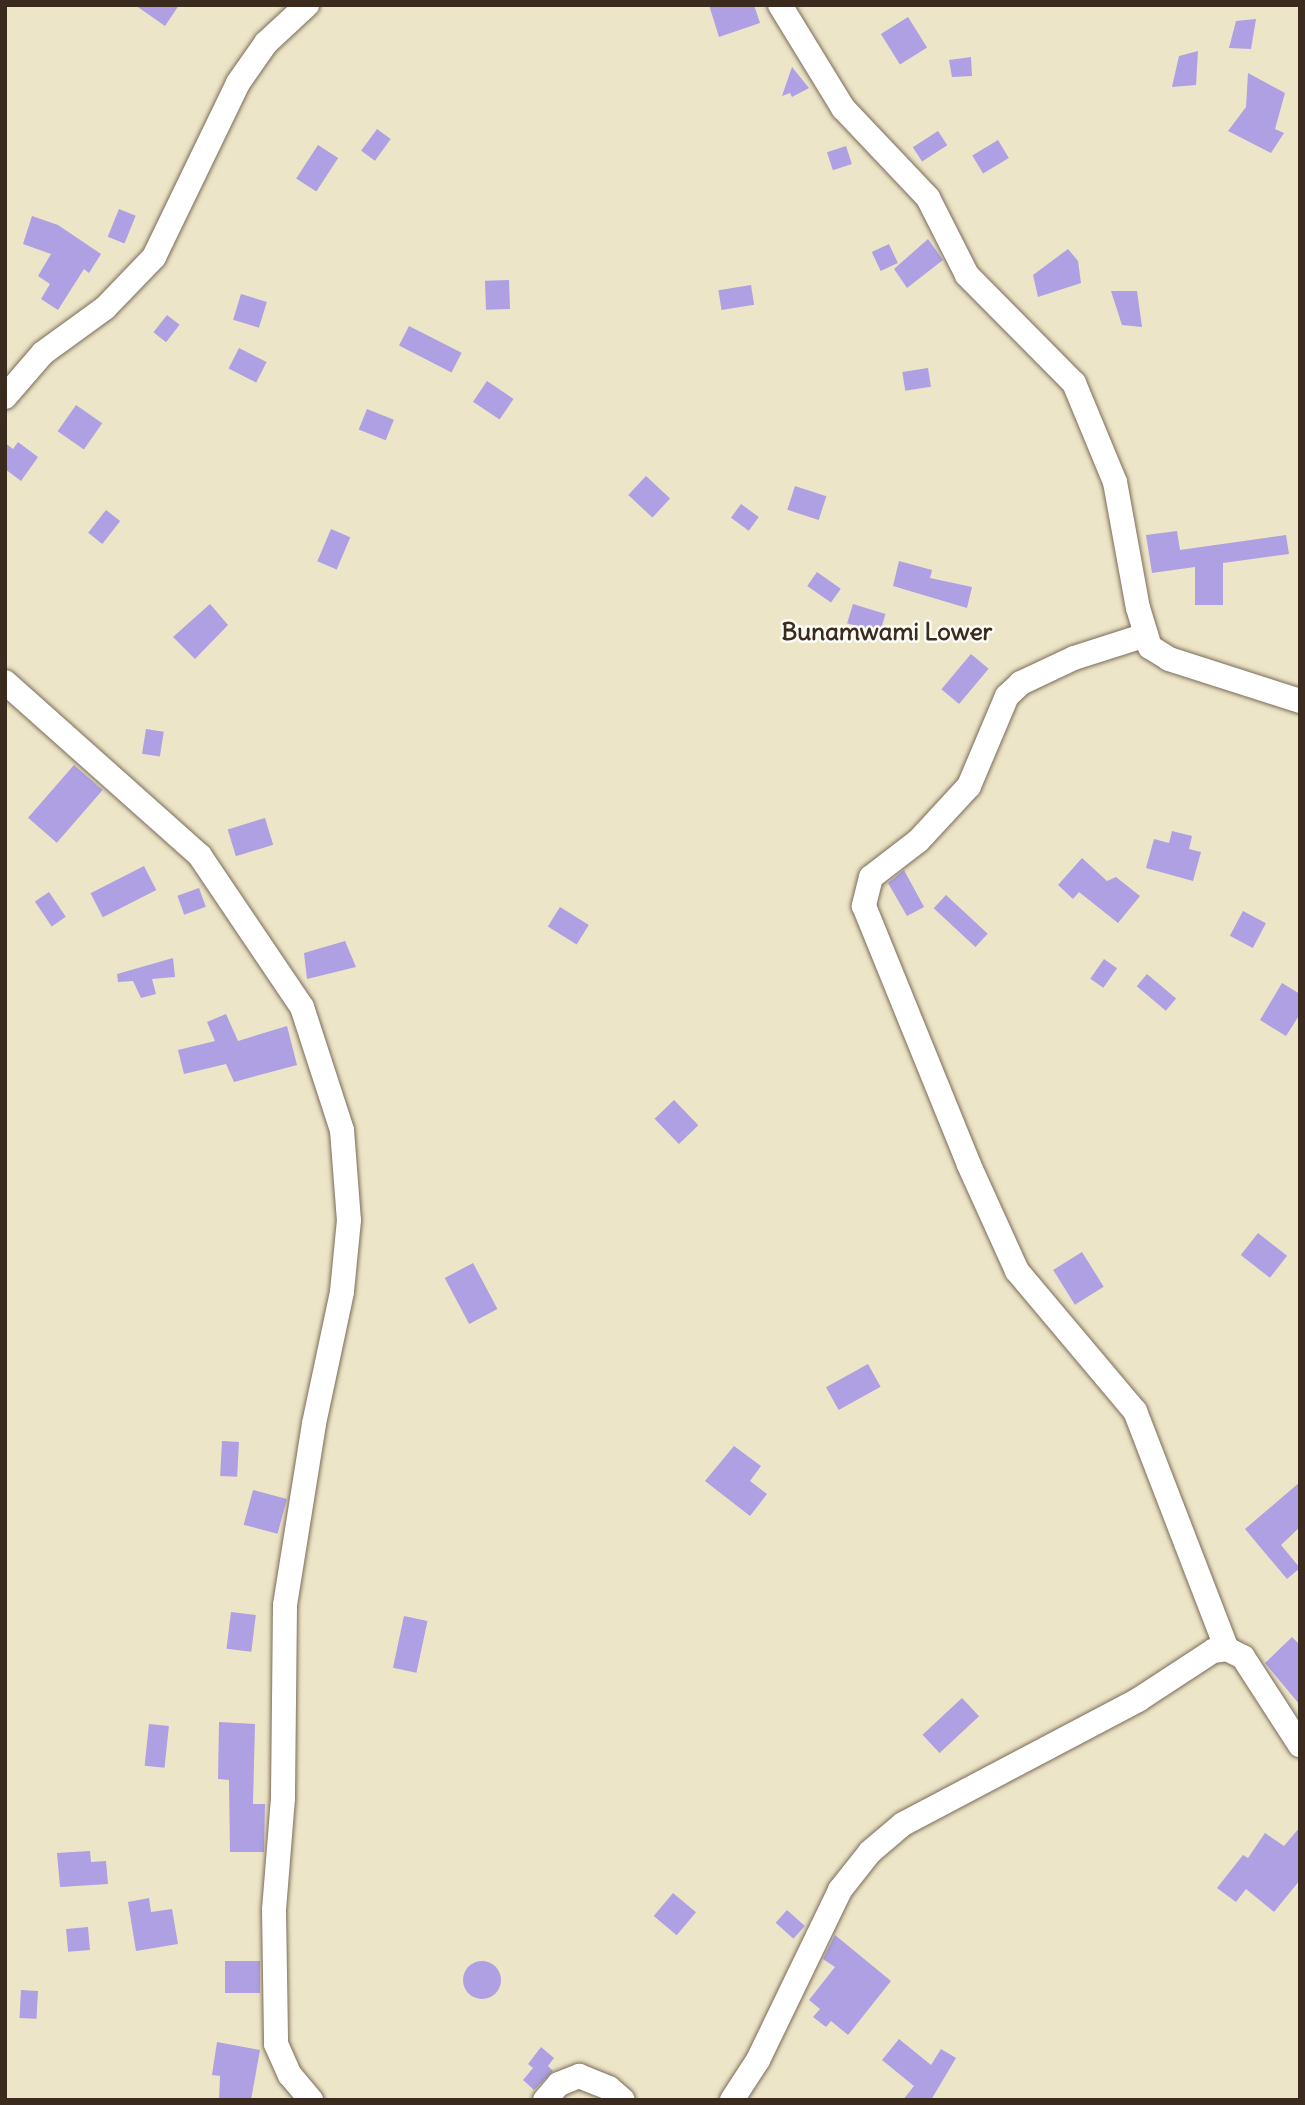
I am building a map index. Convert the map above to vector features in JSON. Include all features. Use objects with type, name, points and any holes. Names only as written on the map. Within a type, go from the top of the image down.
[{"type":"street","points":[[5,397],[43,354],[105,308],[154,257],[239,83],[265,43],[307,5]]},
{"type":"street","points":[[780,5],[843,108],[928,198],[967,275],[1074,383],[1115,482],[1146,635],[1157,654],[1300,701]]},
{"type":"street","points":[[1146,635],[1074,658],[1021,683],[1007,696],[969,786],[918,841],[871,877],[864,906],[969,1165],[1017,1271],[1135,1411],[1227,1648],[1243,1657],[1300,1745]]},
{"type":"street","points":[[5,682],[200,856],[302,1007],[342,1130],[349,1220],[342,1292],[314,1424],[285,1605],[282,1798],[274,1910],[276,2044],[290,2075],[311,2100]]},
{"type":"street","points":[[732,2100],[764,2049],[829,1910],[870,1852],[902,1824],[1138,1700],[1213,1651],[1227,1648]]},
{"type":"street","points":[[545,2100],[559,2084],[579,2076],[609,2088],[622,2100]]},
{"type":"building","points":[[135,5],[179,5],[165,26]]},
{"type":"building","points":[[709,5],[754,5],[760,23],[719,37]]},
{"type":"building","points":[[908,17],[927,48],[900,64],[881,34]]},
{"type":"building","points":[[1256,19],[1251,49],[1229,48],[1236,21]]},
{"type":"building","points":[[1198,51],[1196,85],[1172,87],[1179,56]]},
{"type":"building","points":[[971,57],[972,76],[952,77],[949,60]]},
{"type":"building","points":[[792,67],[809,88],[792,97],[790,93],[782,96]]},
{"type":"building","points":[[1248,73],[1285,93],[1275,129],[1284,133],[1271,153],[1228,131],[1246,107]]},
{"type":"building","points":[[377,129],[391,139],[375,161],[361,151]]},
{"type":"building","points":[[938,131],[947,145],[922,162],[913,147]]},
{"type":"building","points":[[998,140],[1009,158],[983,173],[972,155]]},
{"type":"building","points":[[318,145],[338,158],[316,192],[296,179]]},
{"type":"building","points":[[846,146],[852,164],[833,170],[827,152]]},
{"type":"building","points":[[119,209],[136,216],[124,244],[108,237]]},
{"type":"building","points":[[32,216],[58,225],[101,254],[89,273],[84,269],[58,310],[41,299],[50,284],[38,276],[51,254],[23,244]]},
{"type":"building","points":[[928,239],[943,260],[907,288],[894,269]]},
{"type":"building","points":[[889,244],[898,263],[881,271],[872,252]]},
{"type":"building","points":[[1068,249],[1078,261],[1081,283],[1038,297],[1033,275]]},
{"type":"building","points":[[509,280],[510,309],[486,310],[485,281]]},
{"type":"building","points":[[751,285],[754,305],[722,310],[718,290]]},
{"type":"building","points":[[1111,291],[1137,291],[1142,327],[1122,325]]},
{"type":"building","points":[[241,294],[267,302],[259,328],[233,320]]},
{"type":"building","points":[[167,315],[180,325],[166,342],[153,332]]},
{"type":"building","points":[[409,326],[462,353],[452,372],[399,346]]},
{"type":"building","points":[[239,348],[267,362],[256,383],[229,368]]},
{"type":"building","points":[[928,368],[931,387],[905,391],[902,372]]},
{"type":"building","points":[[487,381],[514,399],[500,420],[473,402]]},
{"type":"building","points":[[76,405],[102,423],[84,450],[58,431]]},
{"type":"building","points":[[367,409],[394,420],[386,440],[359,429]]},
{"type":"building","points":[[18,442],[38,457],[21,481],[5,469],[5,443],[13,449]]},
{"type":"building","points":[[646,476],[670,499],[652,518],[628,495]]},
{"type":"building","points":[[795,486],[826,496],[819,520],[787,510]]},
{"type":"building","points":[[741,504],[759,517],[749,531],[731,518]]},
{"type":"building","points":[[106,510],[120,521],[102,544],[88,533]]},
{"type":"building","points":[[331,529],[350,537],[337,569],[317,561]]},
{"type":"building","points":[[1177,531],[1180,550],[1286,535],[1289,554],[1223,563],[1223,605],[1195,605],[1195,567],[1152,573],[1146,535]]},
{"type":"building","points":[[899,561],[932,570],[930,578],[972,587],[967,608],[893,586]]},
{"type":"building","points":[[817,572],[841,589],[831,603],[807,586]]},
{"type":"building","points":[[210,604],[228,625],[195,659],[173,637]]},
{"type":"building","points":[[853,604],[886,614],[880,633],[847,623]]},
{"type":"building","points":[[971,654],[989,669],[959,704],[941,689]]},
{"type":"building","points":[[146,729],[164,732],[160,757],[142,754]]},
{"type":"building","points":[[74,765],[103,790],[57,843],[28,818]]},
{"type":"building","points":[[265,818],[273,845],[236,856],[228,829]]},
{"type":"building","points":[[1172,831],[1192,836],[1189,849],[1201,852],[1193,881],[1146,868],[1154,839],[1169,843]]},
{"type":"building","points":[[1082,858],[1107,881],[1116,877],[1140,896],[1118,923],[1079,892],[1073,899],[1058,885]]},
{"type":"building","points":[[144,866],[156,890],[103,917],[91,893]]},
{"type":"building","points":[[904,870],[924,907],[907,916],[888,883]]},
{"type":"building","points":[[199,888],[206,907],[184,915],[177,896]]},
{"type":"building","points":[[49,892],[66,917],[52,926],[35,902]]},
{"type":"building","points":[[946,895],[988,934],[975,947],[934,908]]},
{"type":"building","points":[[560,907],[589,925],[577,945],[548,927]]},
{"type":"building","points":[[1243,911],[1266,923],[1253,948],[1230,936]]},
{"type":"building","points":[[345,941],[356,967],[307,979],[304,953]]},
{"type":"building","points":[[173,958],[175,977],[152,979],[156,994],[141,998],[133,981],[118,982],[117,974]]},
{"type":"building","points":[[1104,959],[1117,968],[1103,988],[1090,979]]},
{"type":"building","points":[[1147,974],[1176,998],[1166,1011],[1137,986]]},
{"type":"building","points":[[1282,983],[1300,994],[1300,1014],[1286,1036],[1260,1020]]},
{"type":"building","points":[[226,1014],[238,1041],[287,1026],[297,1065],[234,1082],[226,1064],[184,1074],[178,1050],[215,1041],[207,1022]]},
{"type":"building","points":[[674,1100],[698,1125],[679,1144],[655,1119]]},
{"type":"building","points":[[1258,1233],[1287,1256],[1270,1278],[1241,1255]]},
{"type":"building","points":[[1082,1252],[1104,1287],[1075,1305],[1053,1270]]},
{"type":"building","points":[[473,1263],[497,1309],[469,1324],[445,1278]]},
{"type":"building","points":[[868,1364],[881,1387],[839,1410],[826,1387]]},
{"type":"building","points":[[222,1441],[239,1442],[237,1477],[220,1476]]},
{"type":"building","points":[[734,1446],[761,1466],[750,1481],[767,1494],[750,1516],[705,1481]]},
{"type":"building","points":[[1300,1482],[1300,1527],[1281,1545],[1300,1568],[1287,1579],[1245,1529]]},
{"type":"building","points":[[253,1490],[287,1499],[277,1534],[244,1525]]},
{"type":"building","points":[[231,1612],[256,1615],[251,1652],[226,1649]]},
{"type":"building","points":[[404,1616],[427,1621],[416,1673],[393,1668]]},
{"type":"building","points":[[1292,1637],[1300,1645],[1300,1705],[1265,1663]]},
{"type":"building","points":[[962,1698],[979,1716],[940,1753],[923,1735]]},
{"type":"building","points":[[219,1722],[255,1724],[253,1804],[265,1804],[264,1852],[230,1852],[229,1780],[218,1779]]},
{"type":"building","points":[[149,1724],[169,1726],[165,1768],[145,1766]]},
{"type":"building","points":[[1300,1827],[1300,1880],[1274,1912],[1246,1889],[1236,1902],[1217,1888],[1243,1855],[1248,1858],[1265,1833],[1284,1846]]},
{"type":"building","points":[[90,1851],[91,1862],[106,1861],[108,1884],[60,1887],[57,1853]]},
{"type":"building","points":[[673,1893],[696,1912],[677,1935],[654,1916]]},
{"type":"building","points":[[149,1898],[151,1912],[172,1909],[178,1944],[136,1951],[128,1902]]},
{"type":"building","points":[[787,1910],[805,1926],[793,1939],[776,1923]]},
{"type":"building","points":[[88,1927],[90,1950],[68,1952],[66,1929]]},
{"type":"building","points":[[835,1935],[891,1981],[848,2035],[831,2021],[826,2027],[813,2017],[820,2009],[809,2000],[835,1967],[823,1959]]},
{"type":"building","points":[[225,1961],[260,1961],[260,1993],[225,1993]]},
{"type":"building","points":[[482,1961],[496,1966],[501,1980],[496,1994],[482,1999],[468,1994],[463,1980],[468,1966]]},
{"type":"building","points":[[21,1990],[38,1991],[37,2019],[20,2018]]},
{"type":"building","points":[[899,2039],[931,2065],[941,2049],[956,2058],[931,2100],[903,2100],[914,2086],[882,2060]]},
{"type":"building","points":[[217,2042],[260,2050],[251,2100],[219,2100],[220,2076],[212,2075]]},
{"type":"building","points":[[541,2047],[554,2058],[548,2066],[553,2071],[534,2090],[523,2080],[533,2068],[528,2064]]},
{"type":"district","name":"Bunamwami Lower","points":[[887,632]]}]
